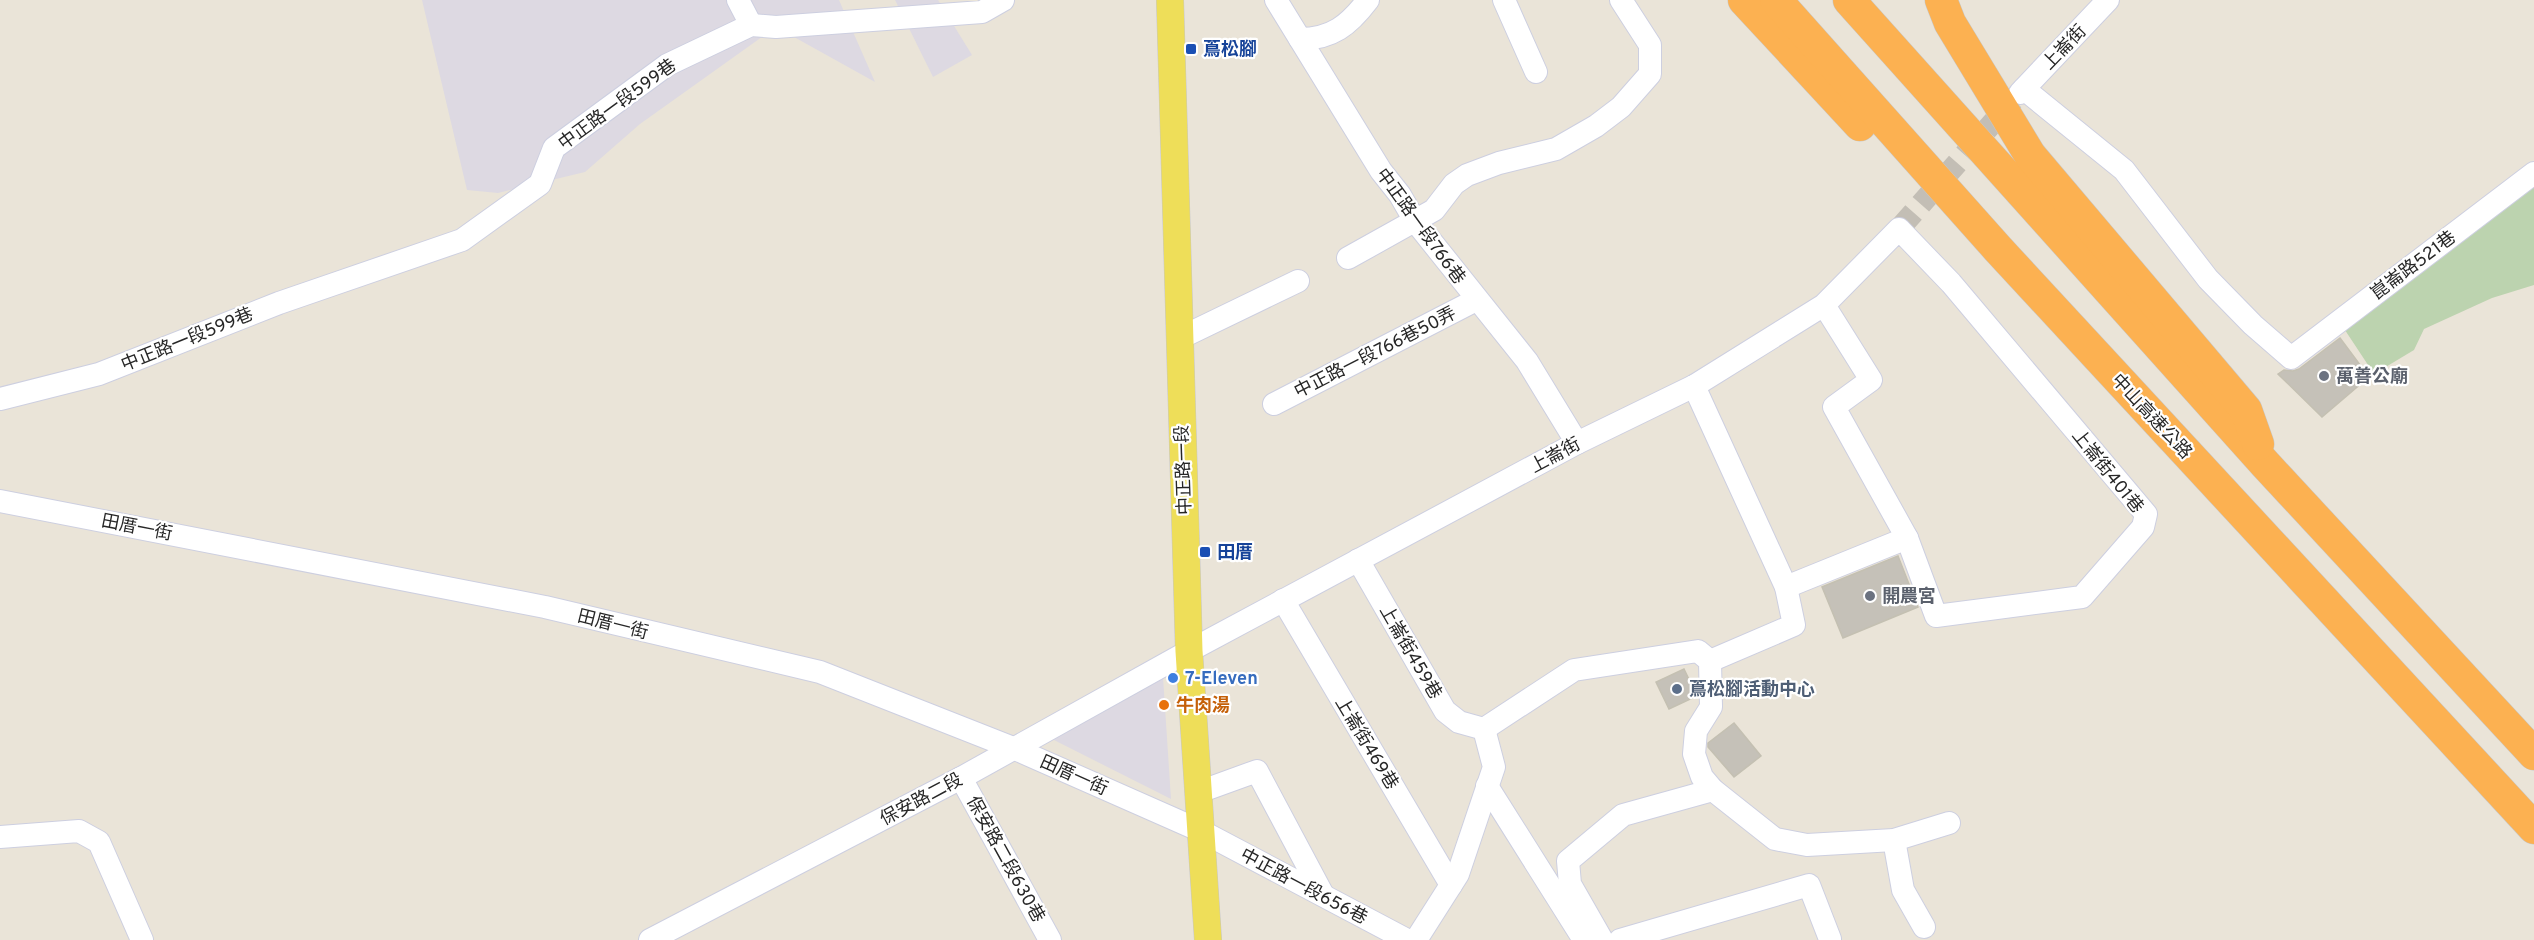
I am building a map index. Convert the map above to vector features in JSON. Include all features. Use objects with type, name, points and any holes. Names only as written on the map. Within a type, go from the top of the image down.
[{"type":"highway","points":[[1744,0],[1957,229],[1998,249]]},
{"type":"highway","name":"中山高速公路","points":[[1776,0],[1998,249],[2534,828]]},
{"type":"highway","points":[[1849,0],[2266,465],[2534,754]]},
{"type":"highway","points":[[1941,0],[1950,23],[2030,155],[2246,410],[2266,465]]},
{"type":"highway","points":[[1960,0],[1964,18],[2030,155]]},
{"type":"main road","name":"中正路一段","points":[[1170,0],[1189,651],[1208,940]]},
{"type":"street","points":[[738,0],[751,25]]},
{"type":"street","name":"中正路一段599巷","points":[[0,399],[99,375],[279,303],[462,240],[540,184],[554,148],[667,65],[751,25],[776,27],[977,6],[1003,0]]},
{"type":"street","name":"中正路一段766巷","points":[[1276,0],[1381,171],[1415,221],[1527,361],[1577,444]]},
{"type":"street","points":[[1299,39],[1318,39],[1338,30],[1359,12],[1368,0]]},
{"type":"street","points":[[1504,0],[1536,72]]},
{"type":"street","points":[[1348,258],[1434,210],[1454,184],[1467,175],[1499,163],[1556,149],[1566,141],[1596,126],[1621,107],[1650,74],[1650,45],[1621,0]]},
{"type":"street","name":"上崙街","points":[[2108,0],[2022,91],[2124,170],[2208,279],[2253,325],[2291,358]]},
{"type":"street","name":"崑崙路521巷","points":[[2291,358],[2534,173]]},
{"type":"street","name":"上崙街","points":[[1189,651],[1577,444],[1694,386],[1824,305],[1899,230]]},
{"type":"street","name":"上崙街401巷","points":[[1824,305],[1871,380],[1834,406],[1907,538],[1936,616],[2082,597],[2143,527],[2146,514],[1951,283],[1899,230]]},
{"type":"street","points":[[1180,339],[1298,281]]},
{"type":"street","name":"中正路一段766巷50弄","points":[[1274,404],[1476,300]]},
{"type":"street","points":[[1694,386],[1786,587],[1794,625],[1710,661]]},
{"type":"street","name":"田厝一街","points":[[0,501],[545,607],[820,672],[1013,748],[1202,831]]},
{"type":"street","points":[[1786,587],[1907,538]]},
{"type":"street","name":"上崙街459巷","points":[[1358,560],[1445,711],[1459,722],[1484,729]]},
{"type":"street","name":"上崙街469巷","points":[[1283,600],[1451,885]]},
{"type":"street","name":"保安路二段","points":[[650,940],[961,778],[1189,651]]},
{"type":"street","points":[[1416,940],[1458,874],[1494,767],[1484,729],[1574,670],[1698,651],[1710,661],[1711,707],[1696,731],[1694,754],[1702,777],[1713,790],[1774,839],[1807,845],[1894,840],[1949,823]]},
{"type":"street","points":[[1199,792],[1257,771],[1323,896]]},
{"type":"street","name":"保安路二段630巷","points":[[961,778],[1050,940]]},
{"type":"street","points":[[1487,786],[1584,940]]},
{"type":"street","points":[[1602,940],[1570,884],[1568,861],[1623,815],[1713,790]]},
{"type":"street","points":[[0,837],[79,831],[99,842],[142,940]]},
{"type":"street","name":"中正路一段656巷","points":[[1202,831],[1407,940]]},
{"type":"street","points":[[1894,840],[1903,890],[1924,927]]},
{"type":"street","points":[[1620,940],[1809,885],[1830,939]]},
{"type":"shaded area","points":[[422,0],[839,0],[875,82],[776,27],[640,124],[585,172],[498,193],[467,190]]},
{"type":"shaded area","points":[[895,0],[938,0],[972,55],[933,77]]},
{"type":"shaded area","points":[[1163,677],[1171,799],[1048,737]]},
{"type":"green space","points":[[2534,173],[2534,285],[2492,298],[2424,329],[2414,350],[2374,374],[2339,321]]},
{"type":"building","name":"萬善公廟","points":[[2340,338],[2369,377],[2322,417],[2278,374],[2284,370],[2299,369]]},
{"type":"building","name":"開農宮","points":[[1898,556],[1918,607],[1843,638],[1822,587]]},
{"type":"building","name":"蔦松腳活動中心","points":[[1684,669],[1697,696],[1669,709],[1656,682]]},
{"type":"building","points":[[1734,723],[1761,756],[1734,777],[1708,747],[1708,743]]},
{"type":"tunnel","points":[[1899,229],[2013,100]]},
{"type":"place","name":"蔦松腳","points":[[1191,49]]},
{"type":"place","name":"萬善公廟","points":[[2324,376]]},
{"type":"place","name":"田厝","points":[[1205,552]]},
{"type":"place","name":"開農宮","points":[[1870,596]]},
{"type":"place","name":"7-Eleven","points":[[1173,678]]},
{"type":"place","name":"蔦松腳活動中心","points":[[1677,689]]},
{"type":"place","name":"牛肉湯","points":[[1164,705]]}]
